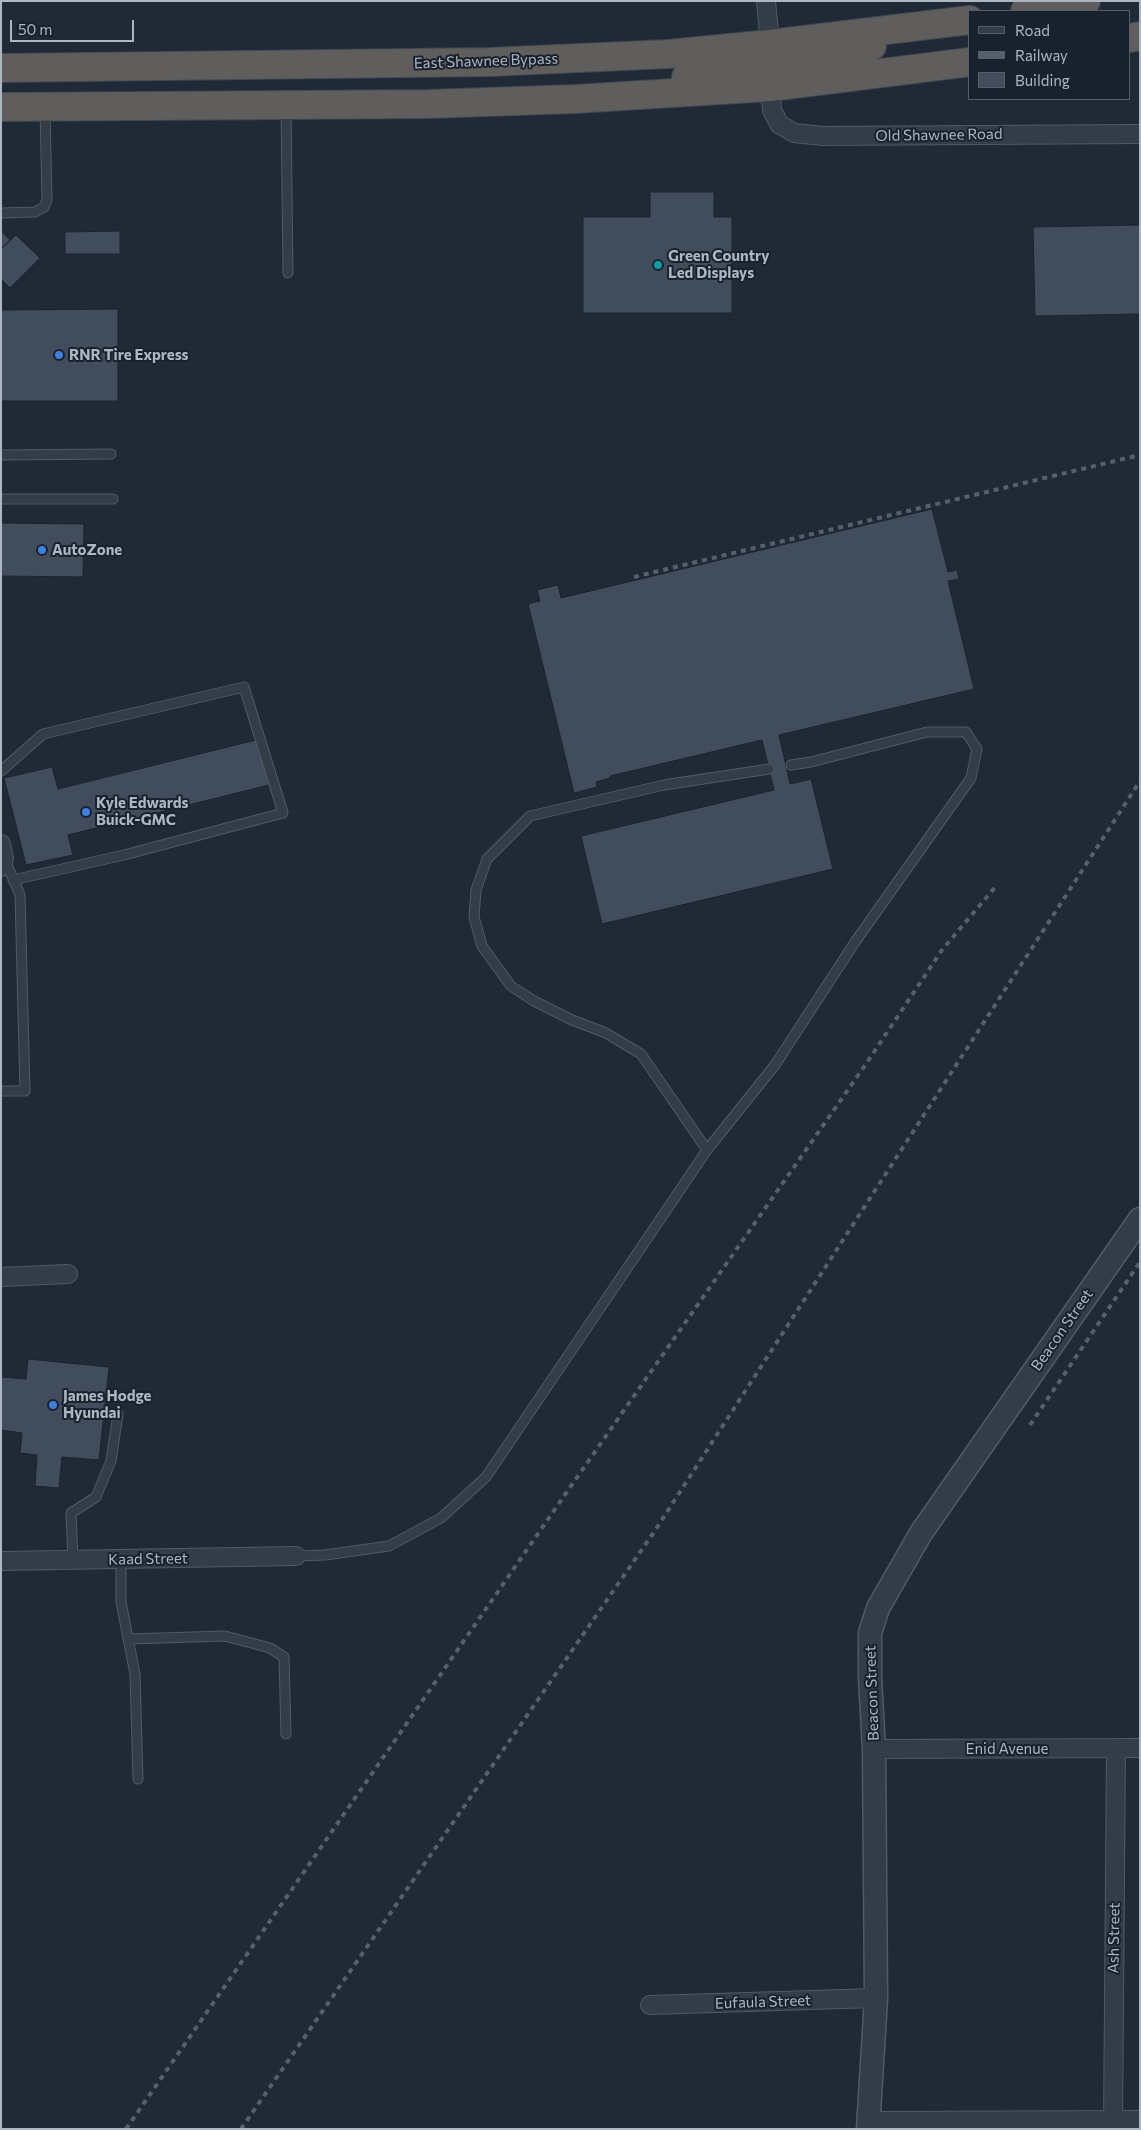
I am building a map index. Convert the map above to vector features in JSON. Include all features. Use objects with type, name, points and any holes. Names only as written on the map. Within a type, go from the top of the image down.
[{"type":"highway","points":[[1031,10],[1086,1]]},
{"type":"highway","name":"East Shawnee Bypass","points":[[1,68],[490,62],[668,54],[968,20]]},
{"type":"highway","points":[[770,87],[771,76],[778,69],[794,64],[829,59],[939,25]]},
{"type":"highway","points":[[575,99],[709,72],[748,68],[760,61],[770,44]]},
{"type":"highway","points":[[1,107],[286,106],[575,99],[770,87],[968,62]]},
{"type":"street","points":[[766,1],[770,44]]},
{"type":"street","name":"Old Shawnee Road","points":[[770,87],[772,110],[780,124],[794,133],[823,136],[1140,134]]},
{"type":"street","name":"Beacon Street","points":[[868,2125],[876,1998],[874,1749],[870,1677],[870,1633],[878,1608],[921,1533],[1137,1229]]},
{"type":"street","points":[[1,1277],[68,1274]]},
{"type":"street","name":"Kaad Street","points":[[1,1561],[296,1556]]},
{"type":"street","name":"Ash Street","points":[[1113,2125],[1116,1748]]},
{"type":"street","name":"Enid Avenue","points":[[874,1749],[1140,1748]]},
{"type":"street","name":"Eufaula Street","points":[[650,2005],[876,1998]]},
{"type":"street","points":[[868,2125],[1113,2125],[1140,2120]]},
{"type":"lane","points":[[286,106],[288,273]]},
{"type":"lane","points":[[1,213],[35,212],[44,208],[47,200],[45,107]]},
{"type":"lane","points":[[1,455],[111,454]]},
{"type":"lane","points":[[1,500],[113,498]]},
{"type":"lane","points":[[1,771],[43,734],[244,687],[283,813],[124,855],[13,880]]},
{"type":"lane","points":[[296,1556],[325,1555],[389,1546],[441,1518],[486,1477],[707,1150],[775,1065],[855,942],[971,778],[977,749],[966,732],[927,732],[811,762],[792,765]]},
{"type":"lane","points":[[707,1150],[641,1054],[606,1033],[572,1020],[534,1001],[511,986],[482,946],[474,917],[476,890],[487,859],[530,816],[664,785],[768,769]]},
{"type":"lane","points":[[1,1091],[25,1091],[20,895],[2,856]]},
{"type":"lane","points":[[73,1560],[71,1513],[96,1496],[112,1461],[118,1414]]},
{"type":"lane","points":[[121,1559],[121,1602],[135,1674],[138,1779]]},
{"type":"lane","points":[[128,1639],[225,1636],[270,1648],[284,1657],[286,1734]]},
{"type":"building","name":"Green Country Led Displays","points":[[650,192],[714,192],[714,217],[732,217],[732,313],[583,313],[583,217],[650,217]]},
{"type":"building","points":[[1140,225],[1140,314],[1035,316],[1033,227]]},
{"type":"building","points":[[1,231],[10,240],[1,249]]},
{"type":"building","points":[[120,231],[120,254],[65,254],[65,232]]},
{"type":"building","points":[[16,235],[40,258],[10,288],[1,279],[1,249]]},
{"type":"building","name":"RNR Tire Express","points":[[118,309],[118,401],[1,401],[1,310]]},
{"type":"building","points":[[932,509],[948,572],[957,570],[959,579],[948,581],[974,689],[779,735],[790,784],[811,779],[833,869],[602,924],[581,836],[774,790],[762,740],[610,776],[610,778],[596,782],[597,787],[574,793],[528,604],[540,601],[537,590],[558,585],[561,598]]},
{"type":"building","name":"AutoZone","points":[[1,523],[84,524],[83,577],[1,576]]},
{"type":"building","name":"Kyle Edwards Buick-GMC","points":[[260,739],[269,785],[68,835],[73,855],[26,865],[4,778],[52,767],[58,789]]},
{"type":"building","name":"James Hodge Hyundai","points":[[28,1359],[109,1367],[99,1460],[62,1457],[59,1488],[35,1486],[37,1455],[20,1453],[22,1433],[1,1430],[1,1377],[26,1379]]},
{"type":"railway","points":[[634,577],[1140,455]]},
{"type":"railway","points":[[241,2129],[654,1532],[1140,781]]},
{"type":"railway","points":[[126,2129],[866,1064],[942,950],[997,885]]},
{"type":"railway","points":[[1030,1425],[1140,1262]]},
{"type":"place","name":"Green Country Led Displays","points":[[658,265]]},
{"type":"place","name":"RNR Tire Express","points":[[59,355]]},
{"type":"place","name":"AutoZone","points":[[42,550]]},
{"type":"place","name":"Kyle Edwards Buick-GMC","points":[[86,812]]},
{"type":"place","name":"James Hodge Hyundai","points":[[53,1405]]}]
